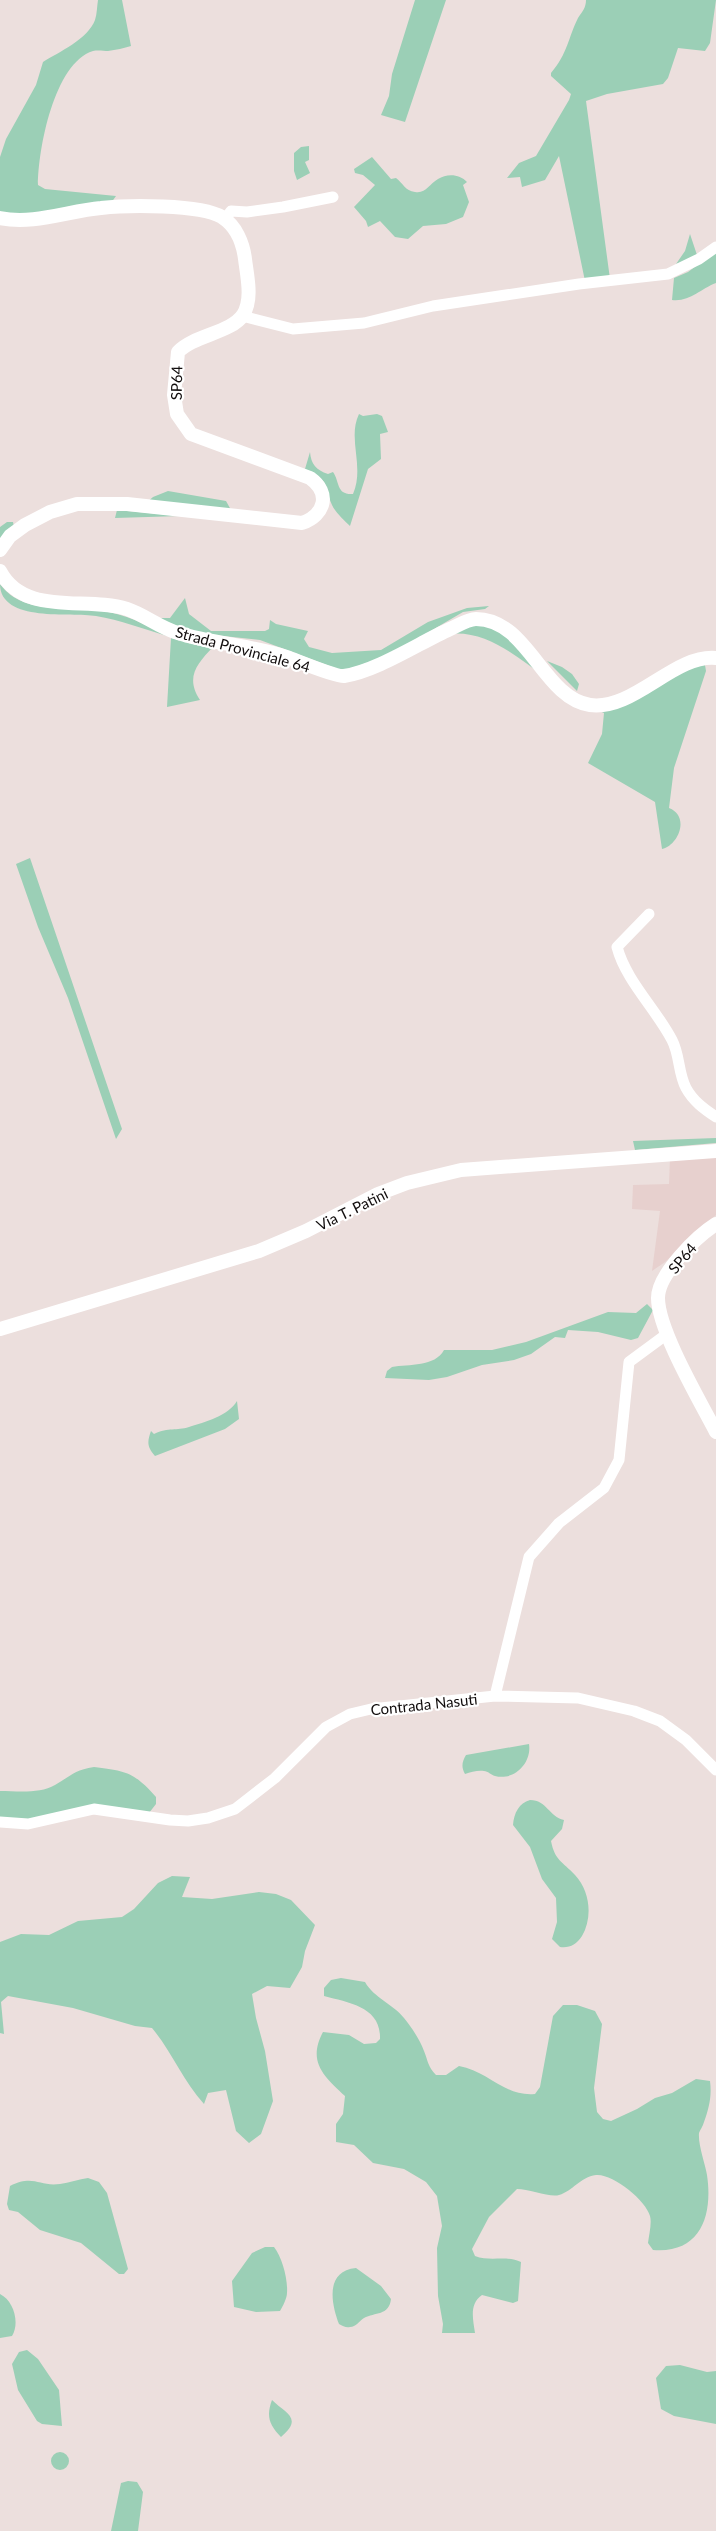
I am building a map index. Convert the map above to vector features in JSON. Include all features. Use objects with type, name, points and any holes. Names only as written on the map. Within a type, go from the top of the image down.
[{"type":"street","points":[[225,219],[231,211],[247,212],[332,197]]},
{"type":"street","points":[[0,218],[12,220],[32,219],[102,208],[147,206],[210,213],[225,219],[233,226],[244,254],[249,293],[242,316],[293,329],[364,323],[432,306],[579,284],[668,274],[699,259],[716,247]]},
{"type":"street","name":"SP64","points":[[0,550],[10,536],[50,512],[77,504],[100,503],[302,523],[315,517],[322,510],[324,502],[317,483],[303,475],[217,446],[191,434],[177,414],[174,388],[178,352],[192,341],[232,324],[242,316]]},
{"type":"street","name":"Strada Provinciale 64","points":[[0,571],[5,581],[18,592],[32,600],[114,605],[130,610],[176,633],[279,655],[342,676],[370,668],[474,618],[496,622],[514,636],[568,696],[591,705],[611,703],[627,697],[694,662],[716,658]]},
{"type":"street","points":[[649,914],[617,947],[618,953],[672,1041],[686,1087],[696,1103],[716,1117]]},
{"type":"street","name":"Via T. Patini","points":[[0,1329],[259,1251],[306,1231],[378,1194],[407,1182],[462,1170],[716,1151]]},
{"type":"street","name":"SP64","points":[[716,1224],[683,1254],[663,1281],[658,1298],[667,1334],[716,1432]]},
{"type":"street","name":"Contrada Nasuti","points":[[0,1822],[28,1824],[94,1809],[170,1820],[188,1821],[208,1818],[234,1809],[275,1778],[326,1727],[350,1714],[371,1709],[495,1696],[529,1557],[559,1523],[604,1488],[619,1460],[629,1362],[667,1334]]},
{"type":"street","points":[[495,1696],[578,1698],[634,1711],[660,1721],[686,1740],[716,1770]]},
{"type":"shaded area","points":[[716,1155],[716,1215],[665,1262],[652,1271],[660,1211],[632,1209],[633,1185],[669,1184],[670,1158]]},
{"type":"green space","points":[[98,0],[122,0],[131,46],[108,51],[93,51],[79,59],[68,72],[58,89],[45,130],[38,185],[45,189],[116,196],[111,203],[19,216],[0,212],[0,157],[6,139],[36,85],[43,62],[80,39],[86,33],[95,20]]},
{"type":"green space","points":[[415,0],[446,0],[405,122],[381,115],[389,96],[392,74]]},
{"type":"green space","points":[[586,0],[716,0],[710,43],[705,51],[678,48],[668,78],[663,84],[607,94],[586,101],[610,279],[585,281],[559,156],[545,180],[522,187],[520,177],[507,178],[519,163],[536,156],[569,100],[571,94],[551,76],[551,73],[564,52],[578,18],[585,8]]},
{"type":"green space","points":[[309,146],[309,160],[305,162],[310,173],[297,180],[294,171],[294,153],[301,147]]},
{"type":"green space","points":[[372,157],[391,179],[396,178],[412,191],[422,192],[435,181],[445,176],[453,175],[464,179],[467,182],[463,185],[469,202],[463,217],[446,224],[423,226],[408,239],[395,237],[380,221],[368,227],[366,221],[354,207],[375,185],[363,175],[355,173],[354,169]]},
{"type":"green space","points":[[690,234],[698,258],[676,264],[685,251]]},
{"type":"green space","points":[[716,251],[716,283],[690,297],[672,300],[674,278],[688,272]]},
{"type":"green space","points":[[359,414],[363,416],[377,414],[382,416],[388,432],[380,434],[381,459],[368,469],[350,526],[333,508],[323,480],[305,469],[310,452],[313,463],[320,471],[328,474],[333,472],[341,490],[348,494],[353,494],[357,473],[355,433]]},
{"type":"green space","points":[[168,491],[226,501],[231,510],[145,504],[153,497]]},
{"type":"green space","points":[[117,510],[180,516],[115,518]]},
{"type":"green space","points":[[7,522],[13,522],[14,527],[0,543],[0,527]]},
{"type":"green space","points":[[0,584],[10,595],[23,602],[52,608],[113,613],[127,617],[167,636],[123,622],[96,616],[39,613],[24,610],[12,605],[3,596]]},
{"type":"green space","points":[[185,598],[189,614],[211,631],[265,631],[269,629],[270,620],[276,624],[308,631],[304,639],[309,647],[332,653],[381,650],[428,622],[467,608],[489,606],[485,609],[463,612],[388,656],[343,671],[260,640],[195,633],[157,618],[170,618]]},
{"type":"green space","points":[[477,622],[504,633],[546,678],[513,654],[489,641],[476,636],[449,634]]},
{"type":"green space","points":[[171,638],[213,647],[198,665],[193,678],[193,684],[200,700],[167,707]]},
{"type":"green space","points":[[547,661],[562,667],[572,674],[579,684],[577,691]]},
{"type":"green space","points":[[705,665],[706,671],[674,768],[669,808],[679,817],[680,830],[673,842],[662,849],[655,802],[588,763],[602,734],[604,713],[597,710],[697,666]]},
{"type":"green space","points":[[30,858],[122,1129],[116,1139],[68,998],[38,927],[16,864]]},
{"type":"green space","points":[[716,1138],[716,1143],[635,1150],[633,1141]]},
{"type":"green space","points":[[647,1304],[653,1310],[638,1338],[631,1340],[598,1332],[568,1330],[565,1338],[555,1337],[531,1354],[514,1360],[482,1365],[447,1377],[429,1380],[385,1378],[387,1371],[392,1367],[428,1362],[440,1355],[444,1350],[492,1350],[526,1342],[608,1312],[636,1313]]},
{"type":"green space","points":[[237,1401],[239,1419],[225,1429],[155,1456],[150,1450],[148,1441],[151,1431],[154,1434],[202,1423],[228,1411]]},
{"type":"green space","points":[[529,1744],[528,1758],[525,1764],[509,1776],[495,1776],[482,1771],[465,1774],[463,1764],[466,1755]]},
{"type":"green space","points":[[94,1767],[129,1774],[142,1782],[156,1797],[156,1804],[149,1813],[102,1806],[36,1820],[0,1818],[0,1791],[42,1790],[77,1772]]},
{"type":"green space","points":[[530,1800],[540,1803],[555,1816],[564,1820],[562,1829],[551,1841],[553,1848],[560,1860],[580,1881],[587,1896],[589,1913],[585,1929],[575,1944],[567,1947],[560,1947],[552,1939],[557,1922],[556,1898],[542,1879],[530,1847],[513,1825],[518,1809],[523,1803]]},
{"type":"green space","points":[[172,1876],[190,1877],[182,1897],[212,1899],[259,1892],[276,1894],[291,1900],[315,1925],[305,1951],[302,1967],[290,1988],[267,1986],[252,1994],[265,2051],[273,2101],[261,2134],[249,2143],[236,2131],[226,2090],[208,2093],[204,2104],[152,2028],[135,2026],[73,2008],[8,1996],[1,2002],[4,2034],[0,2033],[0,1942],[21,1934],[49,1935],[78,1921],[122,1917],[134,1909],[158,1883]]},
{"type":"green space","points":[[341,1978],[365,1982],[373,1992],[400,2013],[418,2038],[430,2067],[436,2075],[446,2075],[459,2066],[479,2073],[515,2092],[535,2094],[540,2087],[553,2016],[563,2005],[577,2005],[595,2011],[602,2024],[594,2088],[597,2112],[603,2119],[611,2121],[655,2098],[672,2093],[696,2079],[710,2081],[709,2107],[699,2133],[707,2175],[708,2204],[700,2229],[693,2239],[683,2246],[669,2250],[653,2250],[648,2243],[651,2222],[647,2210],[635,2195],[611,2178],[596,2175],[590,2176],[564,2193],[555,2196],[517,2189],[489,2217],[472,2249],[475,2256],[481,2258],[510,2259],[521,2262],[518,2301],[513,2303],[482,2295],[474,2307],[475,2333],[442,2333],[443,2324],[438,2296],[437,2248],[442,2226],[437,2196],[426,2182],[404,2169],[373,2163],[354,2145],[336,2142],[336,2124],[343,2114],[345,2096],[330,2082],[320,2068],[317,2060],[318,2043],[323,2032],[349,2035],[364,2044],[376,2043],[380,2039],[379,2028],[370,2013],[353,2004],[324,1996],[324,1988],[331,1980]]},
{"type":"green space","points":[[88,2178],[99,2182],[107,2193],[128,2269],[124,2274],[119,2274],[81,2243],[40,2230],[18,2212],[9,2210],[7,2204],[10,2186],[25,2181],[60,2184]]},
{"type":"green space","points":[[265,2247],[274,2247],[280,2256],[287,2281],[286,2300],[280,2311],[256,2312],[234,2307],[232,2281],[252,2253]]},
{"type":"green space","points":[[356,2268],[381,2286],[391,2299],[390,2304],[381,2313],[368,2316],[352,2327],[344,2327],[339,2324],[334,2307],[333,2289],[339,2275],[346,2270]]},
{"type":"green space","points":[[0,2294],[5,2297],[12,2307],[15,2325],[12,2336],[0,2338]]},
{"type":"green space","points":[[27,2350],[38,2359],[59,2390],[62,2426],[42,2424],[37,2421],[18,2390],[12,2364],[19,2352]]},
{"type":"green space","points":[[680,2365],[707,2372],[716,2371],[716,2424],[674,2416],[661,2409],[656,2378],[666,2366]]},
{"type":"green space","points":[[272,2400],[287,2412],[292,2420],[288,2430],[281,2437],[271,2424],[269,2416]]},
{"type":"green space","points":[[60,2452],[66,2455],[69,2461],[66,2467],[60,2470],[54,2467],[51,2461],[54,2455]]},
{"type":"green space","points":[[128,2481],[137,2482],[143,2492],[138,2531],[111,2531],[121,2483]]}]
